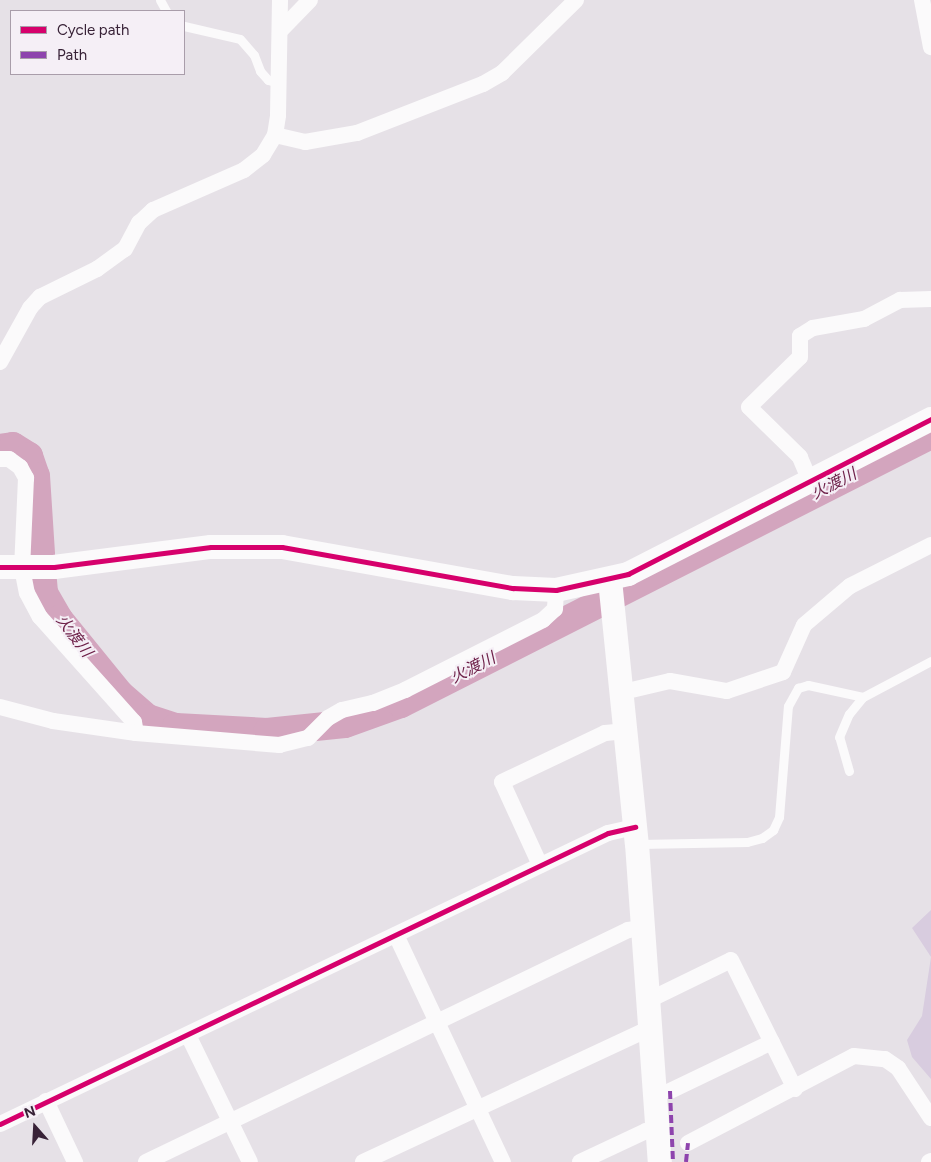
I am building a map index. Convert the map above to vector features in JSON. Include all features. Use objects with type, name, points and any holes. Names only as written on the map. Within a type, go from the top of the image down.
[{"type":"street","points":[[0,362],[30,308],[40,297],[97,269],[125,249],[139,223],[153,210],[244,170],[263,155],[275,135],[279,82],[280,0]]},
{"type":"street","points":[[280,31],[310,0]]},
{"type":"street","points":[[275,135],[305,142],[357,133],[483,84],[502,73],[576,0]]},
{"type":"street","points":[[922,0],[931,47]]},
{"type":"street","points":[[810,481],[800,457],[749,407],[800,357],[800,336],[813,328],[864,319],[900,300],[931,299]]},
{"type":"street","points":[[11,567],[92,563],[211,547],[282,547],[513,588],[612,591],[628,574],[931,419]]},
{"type":"street","points":[[0,459],[9,460],[20,467],[26,478],[11,567],[40,617],[134,722],[136,733]]},
{"type":"street","points":[[623,692],[670,681],[727,691],[783,672],[804,626],[850,586],[931,545]]},
{"type":"street","points":[[0,707],[53,722],[136,733],[279,745],[308,738],[328,718],[342,710],[372,703],[404,690],[543,620],[555,609],[556,590]]},
{"type":"street","points":[[612,591],[636,835],[648,1029],[660,1162]]},
{"type":"street","points":[[540,865],[502,782],[605,734],[627,730]]},
{"type":"street","points":[[0,1124],[608,833],[636,835]]},
{"type":"street","points":[[146,1162],[628,930],[643,928]]},
{"type":"street","points":[[396,935],[435,1022],[478,1106],[503,1162]]},
{"type":"street","points":[[647,1001],[731,960],[795,1089]]},
{"type":"street","points":[[363,1162],[478,1106],[648,1029]]},
{"type":"street","points":[[188,1035],[250,1162]]},
{"type":"street","points":[[670,1091],[772,1042]]},
{"type":"street","points":[[688,1143],[795,1089],[854,1056],[868,1055],[885,1059],[898,1068],[931,1118]]},
{"type":"street","points":[[46,1101],[75,1162]]},
{"type":"street","points":[[580,1162],[646,1130],[657,1130]]},
{"type":"lane","points":[[185,26],[240,39],[254,55],[260,71],[268,80],[279,82]]},
{"type":"lane","points":[[850,771],[839,737],[849,714],[863,697],[931,660]]},
{"type":"lane","points":[[636,835],[747,842],[762,838],[773,830],[779,817],[792,696],[798,688],[808,685],[863,697]]},
{"type":"shaded area","points":[[931,910],[931,957],[912,928]]},
{"type":"shaded area","points":[[931,957],[931,1079],[912,1057],[907,1040],[922,1016]]},
{"type":"waterway","name":"火渡川","points":[[43,581],[44,593],[59,619],[120,694],[148,718],[176,727],[267,732],[345,724],[401,704],[931,435]]},
{"type":"waterway","name":"火渡川","points":[[0,448],[13,446],[29,456],[36,476],[41,554]]},
{"type":"marked path","points":[[670,1091],[673,1162]]},
{"type":"marked path","points":[[686,1162],[688,1143]]},
{"type":"cycle path","points":[[0,567],[54,567],[211,547],[282,547],[513,588],[556,590],[628,574],[931,419]]},
{"type":"cycle path","points":[[0,1124],[608,833],[635,827]]}]
